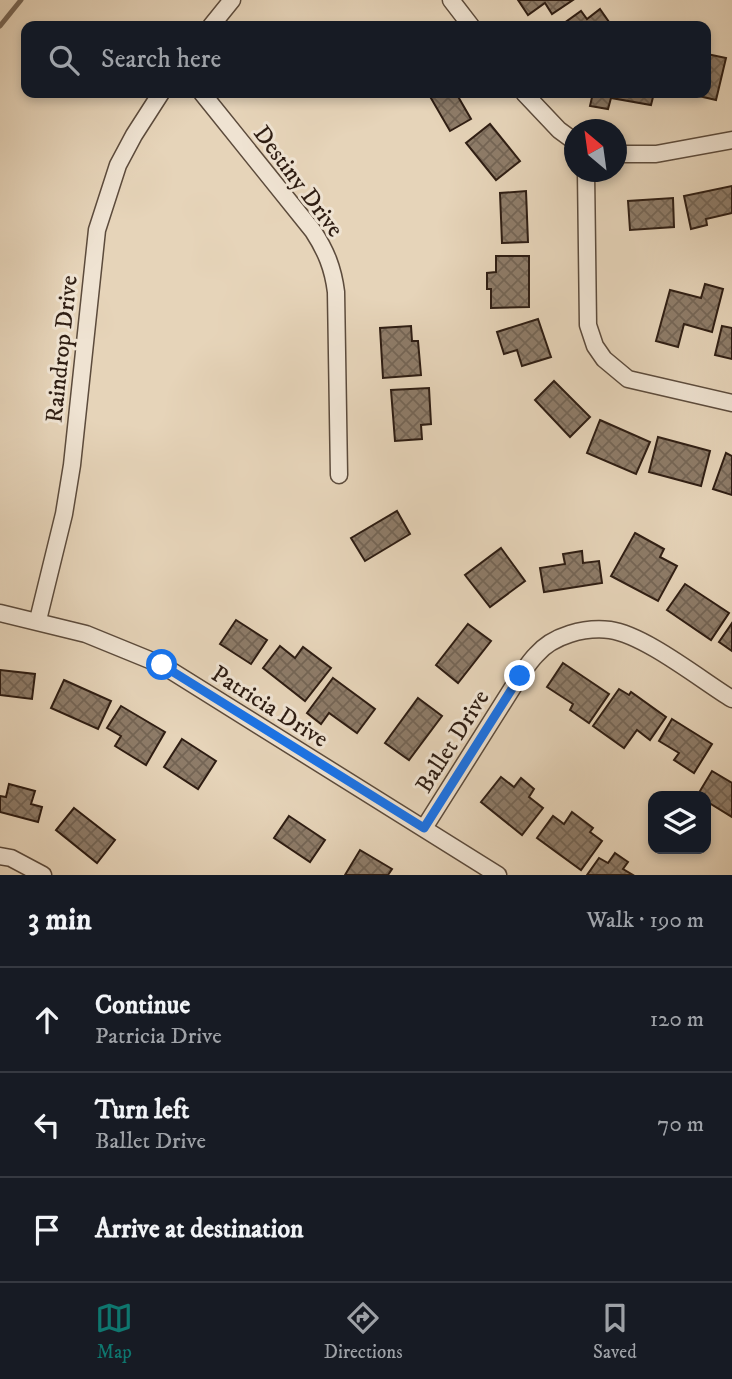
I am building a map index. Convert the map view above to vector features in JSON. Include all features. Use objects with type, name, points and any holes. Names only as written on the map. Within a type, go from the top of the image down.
[{"type":"street","points":[[215,21],[232,0]]},
{"type":"street","points":[[451,0],[467,21]]},
{"type":"street","name":"Raindrop Drive","points":[[38,620],[64,514],[72,465],[97,230],[118,165],[157,98]]},
{"type":"street","name":"Destiny Drive","points":[[206,98],[313,231],[333,270],[336,292],[339,475]]},
{"type":"street","points":[[528,98],[551,123],[564,133]]},
{"type":"street","points":[[627,154],[656,154],[732,140]]},
{"type":"street","points":[[586,182],[588,325],[595,346],[604,359],[628,379],[732,403]]},
{"type":"street","name":"Patricia Drive","points":[[0,613],[38,620],[86,634],[162,665],[498,875]]},
{"type":"street","name":"Ballet Drive","points":[[424,828],[520,676],[537,653],[559,637],[585,630],[612,630],[645,644],[732,699]]},
{"type":"street","points":[[0,856],[11,858],[43,875]]},
{"type":"building","points":[[518,0],[573,0],[552,14],[545,3],[528,15]]},
{"type":"building","points":[[600,9],[608,21],[567,21],[581,11],[587,19]]},
{"type":"building","points":[[711,55],[726,58],[716,100],[707,98],[711,98]]},
{"type":"building","points":[[431,98],[459,98],[471,119],[450,131]]},
{"type":"building","points":[[592,98],[611,98],[608,109],[590,106]]},
{"type":"building","points":[[611,98],[653,98],[651,105]]},
{"type":"building","points":[[490,124],[520,161],[496,180],[466,143]]},
{"type":"building","points":[[732,186],[732,213],[706,219],[707,225],[691,229],[684,196]]},
{"type":"building","points":[[526,191],[528,242],[502,243],[500,193]]},
{"type":"building","points":[[673,198],[674,227],[630,230],[628,201]]},
{"type":"building","points":[[496,256],[529,256],[529,307],[491,308],[491,289],[487,289],[487,273],[496,272]]},
{"type":"building","points":[[705,284],[723,289],[712,332],[684,324],[678,347],[656,341],[670,290],[701,298]]},
{"type":"building","points":[[538,319],[551,357],[522,366],[517,350],[504,354],[497,332]]},
{"type":"building","points":[[411,326],[412,341],[418,341],[421,375],[383,378],[380,328]]},
{"type":"building","points":[[722,326],[732,328],[732,359],[715,355]]},
{"type":"building","points":[[554,381],[590,417],[570,437],[535,400]]},
{"type":"building","points":[[429,388],[431,424],[421,425],[422,439],[395,441],[391,390]]},
{"type":"building","points":[[600,420],[650,442],[636,474],[587,453]]},
{"type":"building","points":[[658,437],[710,451],[701,486],[649,472]]},
{"type":"building","points":[[726,453],[732,456],[732,495],[713,489]]},
{"type":"building","points":[[397,511],[410,534],[365,561],[351,538]]},
{"type":"building","points":[[635,533],[664,549],[660,557],[677,566],[658,601],[611,576]]},
{"type":"building","points":[[501,548],[525,581],[490,607],[465,575]]},
{"type":"building","points":[[582,551],[583,563],[599,561],[602,583],[544,592],[540,568],[565,564],[563,554]]},
{"type":"building","points":[[685,584],[729,613],[711,640],[667,610]]},
{"type":"building","points":[[236,620],[267,640],[251,664],[220,644]]},
{"type":"building","points":[[732,623],[732,651],[719,642]]},
{"type":"building","points":[[468,624],[491,641],[458,683],[436,665]]},
{"type":"building","points":[[280,646],[295,658],[303,647],[331,668],[305,701],[263,668]]},
{"type":"building","points":[[563,663],[609,694],[589,723],[570,710],[573,704],[547,687]]},
{"type":"building","points":[[0,670],[35,674],[32,699],[0,695]]},
{"type":"building","points":[[333,678],[375,709],[357,733],[329,713],[321,724],[307,713]]},
{"type":"building","points":[[64,680],[111,701],[98,729],[51,708]]},
{"type":"building","points":[[619,689],[629,695],[631,692],[666,717],[650,740],[637,730],[624,748],[593,726]]},
{"type":"building","points":[[418,698],[442,716],[409,760],[385,743]]},
{"type":"building","points":[[121,706],[165,732],[146,765],[115,746],[121,736],[107,728]]},
{"type":"building","points":[[672,719],[712,744],[694,773],[674,760],[679,753],[659,741]]},
{"type":"building","points":[[182,739],[216,761],[198,789],[164,767]]},
{"type":"building","points":[[712,771],[732,783],[732,817],[711,804],[711,791],[700,791]]},
{"type":"building","points":[[501,777],[514,787],[521,778],[534,789],[529,797],[543,808],[522,835],[481,802]]},
{"type":"building","points":[[9,784],[35,791],[31,804],[42,807],[38,822],[0,812],[0,796],[6,797]]},
{"type":"building","points":[[74,808],[115,840],[97,863],[56,830]]},
{"type":"building","points":[[572,812],[593,828],[590,832],[602,841],[581,870],[537,838],[553,816],[564,824]]},
{"type":"building","points":[[289,816],[325,840],[310,862],[274,838]]},
{"type":"building","points":[[360,850],[392,869],[388,875],[345,875]]},
{"type":"building","points":[[615,853],[628,862],[623,869],[633,875],[587,875],[599,858],[608,863]]},
{"type":"waterway","points":[[0,26],[21,0]]},
{"type":"route","points":[[162,665],[424,828],[520,676]]}]
